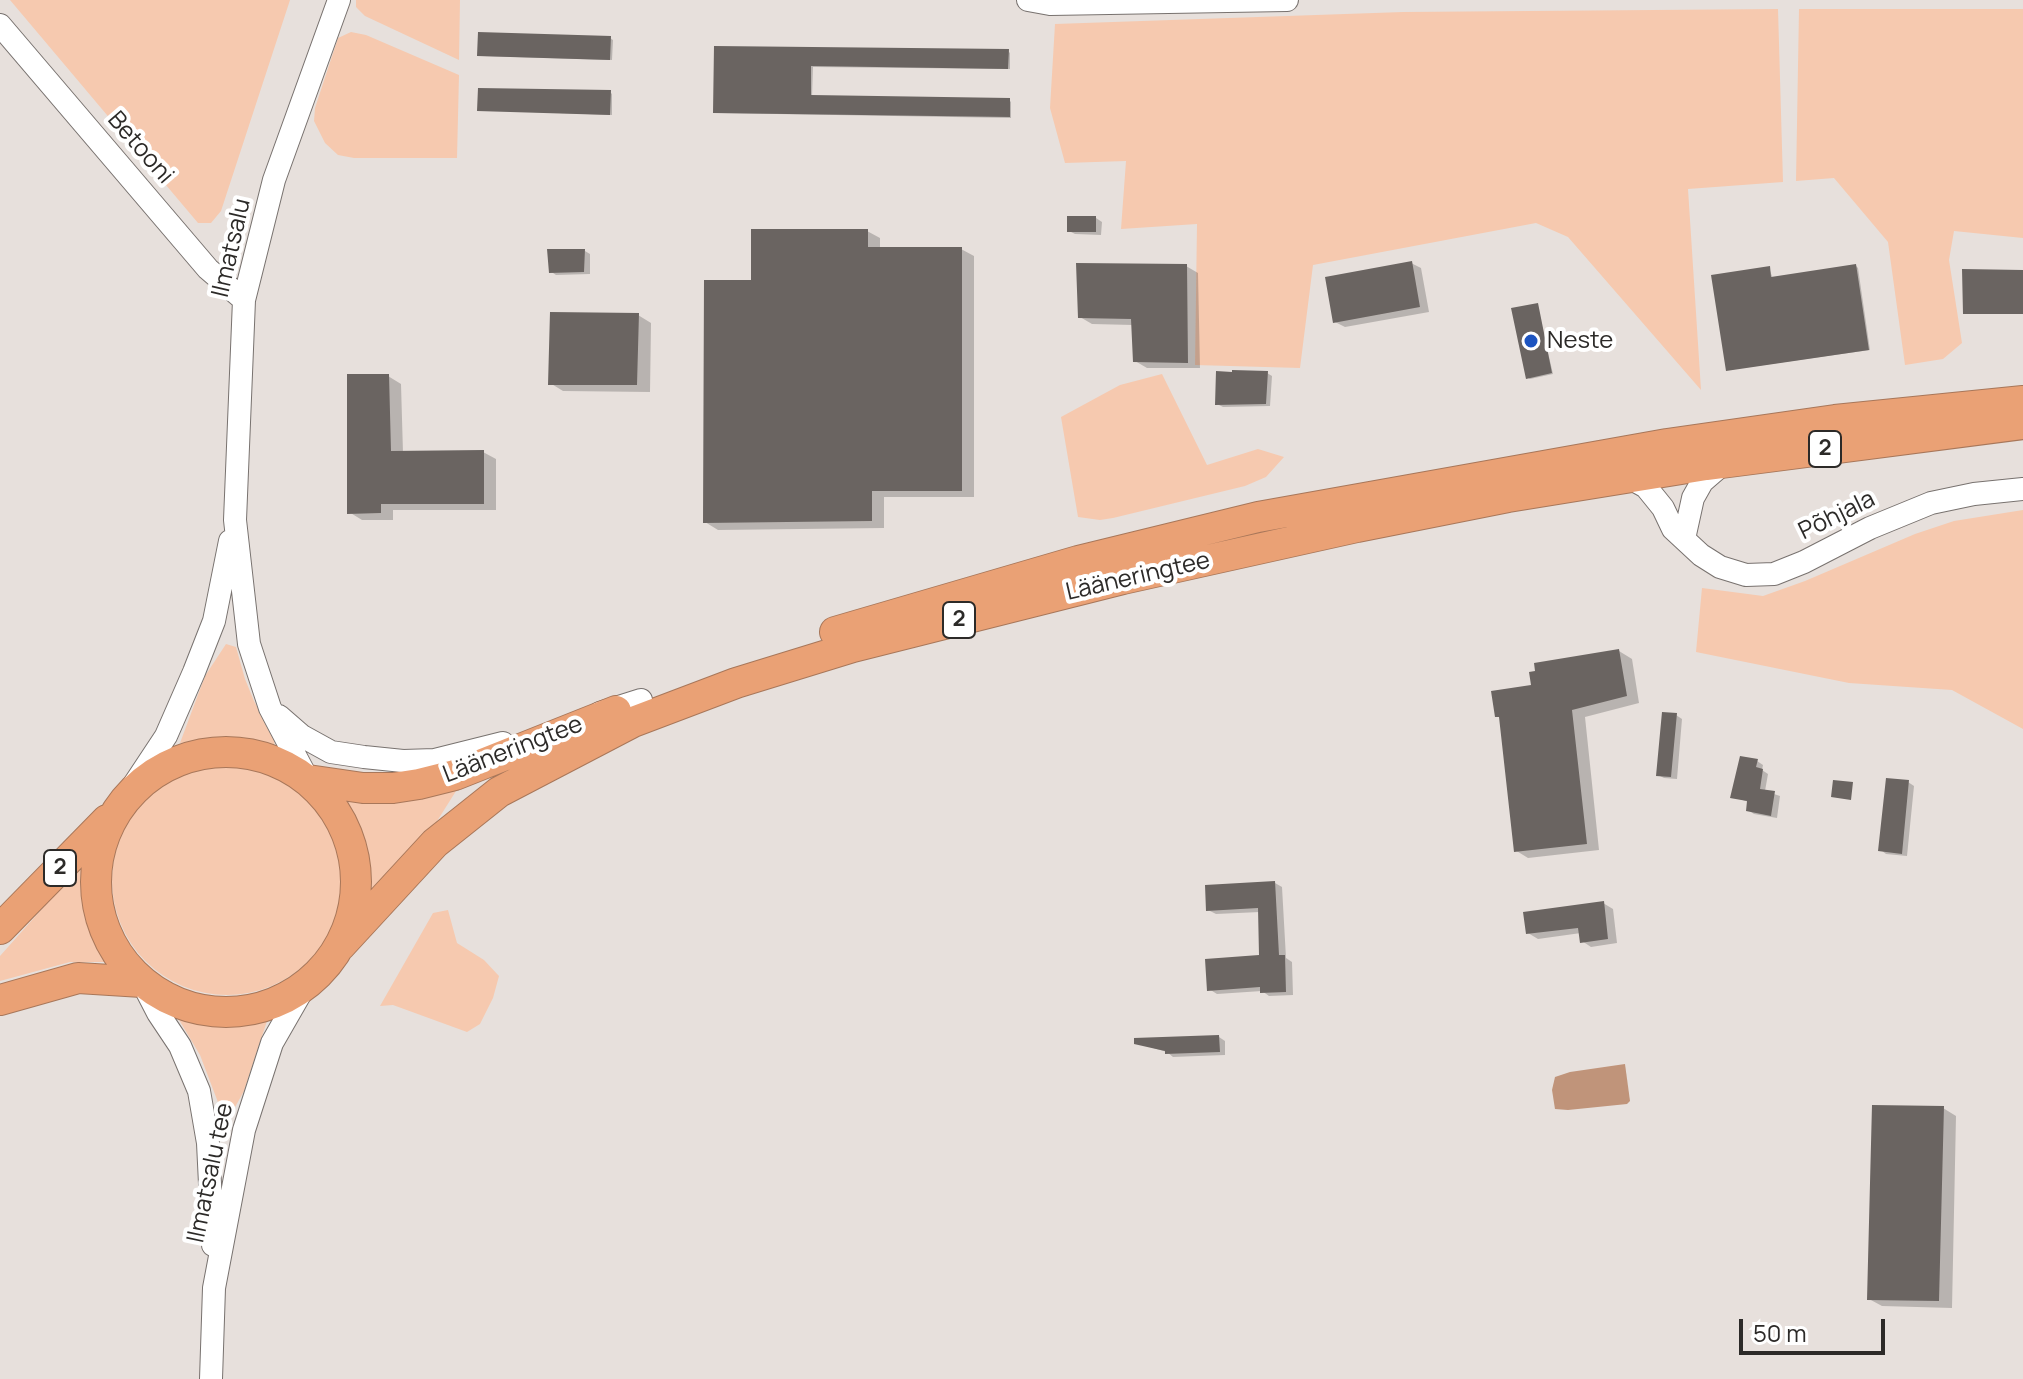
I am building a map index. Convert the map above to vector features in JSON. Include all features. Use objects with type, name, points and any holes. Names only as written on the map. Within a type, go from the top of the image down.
[{"type":"highway","name":"Lääneringtee","points":[[308,780],[363,788],[393,788],[443,778],[735,665],[890,614],[1078,561],[1258,517],[1667,444],[1835,420],[2023,401]]},
{"type":"highway","name":"Lääneringtee","points":[[340,946],[435,843],[499,792],[633,722],[736,683],[853,647],[1123,579],[1357,527],[1628,477],[2023,424]]},
{"type":"highway","points":[[223,751],[254,754],[282,764],[308,780],[339,818],[350,840],[357,876],[354,912],[340,946],[324,970],[303,989],[272,1005],[238,1013],[204,1011],[171,1001],[142,982],[120,958],[105,930],[97,899],[97,867],[104,836],[119,807],[140,785],[165,767],[193,756],[223,751]]},
{"type":"highway","name":"2","points":[[0,929],[119,807]]},
{"type":"highway","points":[[0,1000],[78,978],[142,982]]},
{"type":"street","name":"Ilmatsalu","points":[[308,780],[270,708],[249,644],[235,520],[244,300],[274,180],[339,0]]},
{"type":"street","points":[[1043,1],[1287,0]]},
{"type":"street","name":"Betooni","points":[[0,25],[208,269],[244,300]]},
{"type":"street","points":[[1684,539],[1693,498],[1702,482],[1724,463]]},
{"type":"street","name":"Põhjala","points":[[1628,477],[1646,487],[1663,508],[1673,529],[1701,555],[1720,567],[1746,575],[1774,574],[1931,503],[1974,494],[2023,489]]},
{"type":"street","name":"Ilmatsalu","points":[[119,807],[166,736],[194,672],[214,621],[235,520]]},
{"type":"street","points":[[270,708],[302,736],[331,752],[403,761],[462,755],[641,700]]},
{"type":"street","points":[[142,982],[180,1046],[199,1091],[208,1143],[214,1288]]},
{"type":"street","name":"Ilmatsalu tee","points":[[211,1379],[214,1288],[244,1130],[272,1043],[303,989]]},
{"type":"shaded area","points":[[10,0],[290,0],[221,211],[211,223],[198,223]]},
{"type":"shaded area","points":[[356,0],[460,0],[459,60],[365,16],[356,7]]},
{"type":"shaded area","points":[[1778,9],[1783,182],[1688,189],[1701,390],[1568,237],[1536,223],[1313,265],[1300,368],[1195,365],[1197,224],[1121,229],[1126,161],[1065,163],[1050,108],[1055,24],[1403,12]]},
{"type":"shaded area","points":[[1799,9],[2023,9],[2023,238],[1954,231],[1949,260],[1962,343],[1943,359],[1905,365],[1888,242],[1834,178],[1796,181]]},
{"type":"shaded area","points":[[351,32],[366,35],[459,75],[457,158],[354,158],[338,155],[325,143],[314,121],[315,108],[338,38]]},
{"type":"shaded area","points":[[1162,374],[1207,465],[1258,449],[1284,457],[1266,477],[1245,486],[1113,518],[1078,517],[1061,417],[1120,385]]},
{"type":"shaded area","points":[[2023,510],[2023,729],[1952,690],[1849,683],[1696,652],[1702,588],[1763,596],[1954,521]]},
{"type":"shaded area","points":[[226,644],[236,647],[254,701],[275,740],[274,746],[235,738],[180,743],[205,676]]},
{"type":"shaded area","points":[[227,765],[271,774],[308,799],[333,836],[342,880],[333,924],[308,961],[271,986],[227,995],[183,986],[146,961],[121,924],[112,880],[121,836],[146,799],[183,774]]},
{"type":"shaded area","points":[[455,788],[434,826],[368,897],[362,840],[344,799]]},
{"type":"shaded area","points":[[85,864],[84,882],[91,919],[110,962],[70,962],[0,981],[0,956]]},
{"type":"shaded area","points":[[448,910],[457,943],[484,960],[499,976],[493,998],[480,1024],[467,1032],[393,1005],[380,1006],[433,913]]},
{"type":"shaded area","points":[[175,1013],[209,1022],[232,1022],[266,1015],[268,1018],[244,1091],[229,1118],[224,1118],[200,1055]]},
{"type":"shaded area","points":[[1625,1064],[1630,1101],[1627,1104],[1555,1109],[1552,1090],[1555,1077]]},
{"type":"building","points":[[478,32],[611,36],[610,60],[477,56]]},
{"type":"building","points":[[714,46],[1009,49],[1008,69],[811,66],[811,95],[1010,98],[1010,117],[713,113]]},
{"type":"building","points":[[478,88],[611,90],[610,115],[477,111]]},
{"type":"building","points":[[1067,216],[1096,216],[1096,232],[1067,232]]},
{"type":"building","points":[[751,229],[868,229],[868,247],[962,247],[962,491],[872,491],[872,521],[703,523],[704,280],[751,280]]},
{"type":"building","points":[[547,249],[585,249],[584,272],[549,273]]},
{"type":"building","points":[[1412,261],[1420,307],[1333,323],[1325,277]]},
{"type":"building","points":[[1076,263],[1187,264],[1188,363],[1133,362],[1131,319],[1078,318]]},
{"type":"building","points":[[1856,264],[1869,350],[1726,371],[1711,275],[1770,266],[1771,277]]},
{"type":"building","points":[[1962,269],[2023,270],[2023,314],[1963,314]]},
{"type":"building","name":"Neste","points":[[1538,303],[1552,373],[1526,379],[1511,308]]},
{"type":"building","points":[[550,312],[639,313],[637,385],[548,385]]},
{"type":"building","points":[[1216,371],[1268,371],[1266,404],[1215,405]]},
{"type":"building","points":[[347,374],[389,374],[391,451],[484,450],[484,504],[381,504],[381,513],[347,514]]},
{"type":"building","points":[[1619,649],[1627,696],[1572,710],[1587,844],[1514,852],[1499,717],[1495,717],[1491,691],[1531,685],[1529,672],[1535,671],[1534,663]]},
{"type":"building","points":[[1662,712],[1677,713],[1671,777],[1656,776]]},
{"type":"building","points":[[1740,756],[1758,759],[1756,767],[1763,769],[1760,789],[1775,791],[1771,816],[1746,811],[1747,801],[1730,798]]},
{"type":"building","points":[[1886,778],[1909,780],[1902,854],[1878,851]]},
{"type":"building","points":[[1833,780],[1853,782],[1851,800],[1831,797]]},
{"type":"building","points":[[1275,881],[1279,955],[1285,955],[1286,992],[1260,993],[1260,987],[1207,991],[1205,959],[1259,955],[1258,908],[1206,911],[1205,885]]},
{"type":"building","points":[[1604,901],[1608,939],[1580,943],[1578,928],[1526,934],[1523,912]]},
{"type":"building","points":[[1219,1035],[1220,1052],[1165,1054],[1165,1051],[1134,1044],[1134,1038]]},
{"type":"building","points":[[1872,1105],[1944,1106],[1939,1301],[1867,1300]]},
{"type":"place","name":"Neste","points":[[1531,341]]}]
